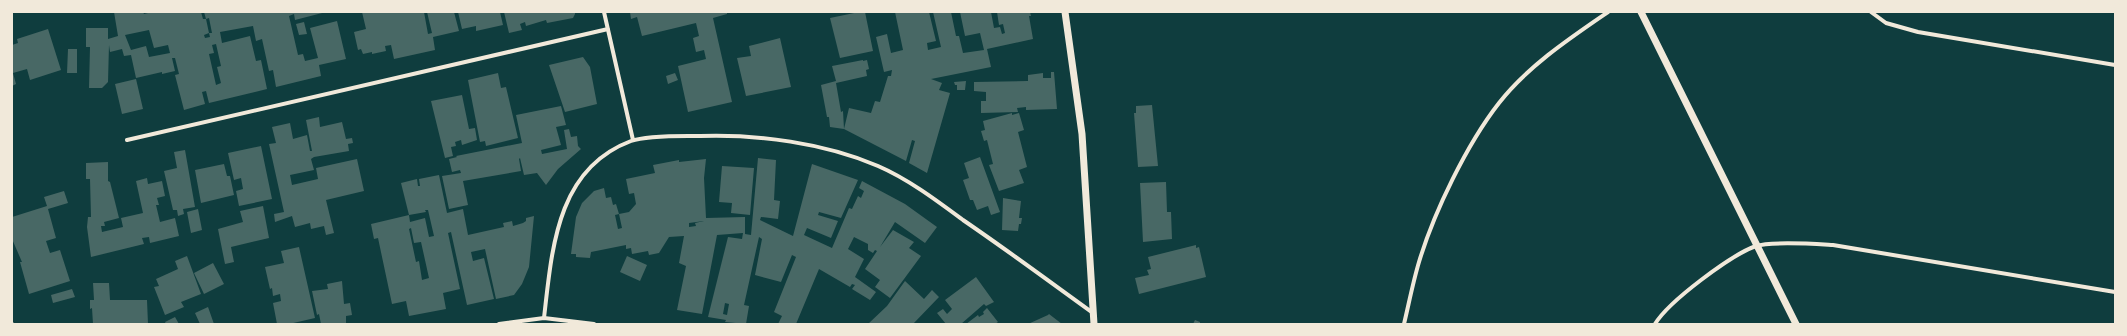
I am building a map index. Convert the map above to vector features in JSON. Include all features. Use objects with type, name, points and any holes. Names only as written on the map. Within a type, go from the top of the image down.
[{"type":"street","points":[[604,12],[633,140]]},
{"type":"street","points":[[1065,12],[1082,134],[1095,314],[1094,324]]},
{"type":"street","points":[[1404,324],[1419,262],[1443,199],[1470,146],[1499,103],[1532,69],[1608,12]]},
{"type":"street","points":[[1641,12],[1796,324]]},
{"type":"street","points":[[1871,12],[1886,23],[1918,32],[2115,65]]},
{"type":"street","points":[[127,140],[608,29]]},
{"type":"street","points":[[544,318],[558,224],[572,191],[587,170],[608,152],[633,140],[708,136],[768,138],[822,148],[877,166],[919,188],[1095,314]]},
{"type":"street","points":[[1655,324],[1689,289],[1733,256],[1758,246],[1802,244],[1833,245],[2115,292]]},
{"type":"street","points":[[499,324],[544,318],[594,324]]},
{"type":"building","points":[[114,12],[143,12],[144,14],[152,12],[201,12],[203,19],[206,19],[204,12],[326,12],[295,20],[294,14],[289,16],[298,55],[303,54],[305,61],[318,58],[310,28],[337,21],[346,59],[319,65],[321,76],[276,87],[273,70],[269,71],[262,39],[256,41],[253,26],[220,32],[222,43],[250,36],[256,61],[261,60],[267,89],[209,103],[206,91],[202,92],[205,104],[184,110],[175,75],[179,74],[175,58],[172,58],[175,71],[162,74],[162,72],[136,78],[131,55],[124,56],[122,49],[110,52],[109,45],[108,82],[102,88],[89,88],[90,47],[86,47],[86,28],[108,28],[108,39],[118,36]],"holes":[[[209,18],[212,33],[209,33],[206,19]],[[149,30],[154,48],[168,45],[170,53],[149,57],[146,46],[131,50],[125,35]],[[209,33],[210,37],[205,38],[204,35]],[[216,44],[221,66],[217,67],[221,83],[216,85],[209,54],[214,53],[212,45]]]},
{"type":"building","points":[[362,12],[424,12],[428,34],[432,33],[427,12],[454,12],[459,31],[433,37],[435,50],[394,59],[391,45],[385,46],[386,51],[363,54],[361,49],[358,50],[354,32],[366,29]]},
{"type":"building","points":[[458,12],[500,12],[503,25],[476,31],[476,26],[462,29]]},
{"type":"building","points":[[504,12],[575,12],[575,14],[573,18],[547,23],[546,20],[526,26],[525,22],[520,24],[522,30],[509,33]]},
{"type":"building","points":[[630,12],[727,12],[727,14],[713,18],[732,102],[688,112],[678,66],[706,59],[704,50],[696,52],[693,38],[699,36],[696,23],[642,36],[637,17],[631,19]]},
{"type":"building","points":[[865,12],[873,51],[840,58],[830,18]]},
{"type":"building","points":[[895,12],[929,12],[936,41],[927,43],[928,50],[941,47],[933,12],[951,12],[956,36],[959,36],[963,53],[984,50],[980,33],[965,36],[960,12],[991,12],[994,28],[1000,27],[1002,34],[1005,33],[1003,24],[999,25],[997,12],[1030,12],[1031,16],[1029,16],[1033,39],[987,49],[991,67],[931,79],[942,83],[939,90],[950,93],[927,173],[909,163],[915,141],[912,140],[906,161],[844,129],[849,108],[871,113],[875,101],[880,102],[888,76],[891,76],[892,70],[884,72],[876,37],[887,34],[891,53],[903,50]]},
{"type":"building","points":[[304,22],[307,34],[299,35],[296,24]]},
{"type":"building","points":[[48,29],[61,70],[30,80],[27,69],[13,73],[16,84],[12,86],[12,45],[18,43],[17,39]]},
{"type":"building","points":[[780,38],[791,87],[746,96],[737,58],[751,56],[749,46]]},
{"type":"building","points":[[68,49],[77,49],[77,73],[67,73]]},
{"type":"building","points":[[583,57],[590,67],[597,104],[565,112],[549,65]]},
{"type":"building","points":[[867,60],[869,69],[866,70],[867,76],[836,83],[841,112],[843,111],[844,129],[830,127],[821,85],[836,81],[832,66]]},
{"type":"building","points":[[1051,72],[1054,72],[1057,109],[1026,110],[1026,107],[1017,108],[1018,112],[981,113],[981,101],[986,101],[986,92],[974,91],[974,82],[1028,81],[1028,75],[1043,73],[1043,78],[1051,78]]},
{"type":"building","points":[[498,73],[501,88],[506,87],[518,138],[486,146],[485,141],[480,142],[468,80]]},
{"type":"building","points":[[675,73],[678,80],[668,84],[666,76]]},
{"type":"building","points":[[136,79],[143,109],[122,114],[115,84]]},
{"type":"building","points":[[966,81],[965,90],[957,90],[957,85],[955,85],[954,82]]},
{"type":"building","points":[[462,95],[469,129],[475,128],[477,140],[462,145],[461,140],[455,142],[456,146],[451,147],[453,156],[445,158],[431,101]]},
{"type":"building","points":[[1152,105],[1158,166],[1138,167],[1134,113],[1136,113],[1136,106]]},
{"type":"building","points":[[561,106],[566,125],[556,127],[561,145],[541,150],[542,154],[567,149],[564,130],[569,129],[571,137],[577,136],[578,146],[581,149],[558,169],[546,185],[537,173],[524,175],[520,158],[521,171],[463,181],[468,205],[449,209],[442,176],[461,173],[460,170],[452,172],[449,159],[457,157],[456,156],[522,143],[516,115]]},
{"type":"building","points":[[1012,113],[1012,115],[1019,113],[1024,130],[1018,132],[1027,167],[1019,170],[1024,183],[999,191],[989,165],[993,164],[987,140],[984,141],[981,131],[985,130],[983,121]]},
{"type":"building","points":[[319,117],[320,127],[342,122],[346,139],[352,138],[353,143],[348,144],[349,151],[314,157],[311,159],[314,170],[290,175],[292,185],[318,179],[316,168],[357,159],[364,191],[326,200],[334,233],[326,235],[324,226],[311,229],[310,223],[295,227],[292,216],[275,222],[274,214],[284,212],[269,144],[276,143],[272,127],[290,123],[293,139],[307,135],[310,151],[312,151],[306,120]]},
{"type":"building","points":[[261,146],[272,199],[239,206],[236,191],[243,189],[241,178],[234,180],[228,153]]},
{"type":"building","points":[[185,150],[195,207],[183,209],[184,214],[178,216],[177,210],[173,210],[164,171],[177,168],[174,152]]},
{"type":"building","points":[[980,157],[1000,212],[991,215],[988,206],[977,210],[973,200],[970,200],[963,180],[969,178],[964,163]]},
{"type":"building","points":[[758,158],[776,160],[774,200],[780,201],[778,219],[761,217],[760,220],[793,236],[812,164],[858,180],[841,218],[819,212],[818,215],[838,221],[831,238],[807,228],[804,235],[832,248],[849,208],[852,209],[858,196],[861,198],[864,191],[859,188],[862,181],[905,204],[937,227],[925,243],[895,222],[880,247],[893,230],[914,242],[909,248],[921,256],[890,298],[875,287],[880,280],[865,269],[877,251],[875,250],[873,253],[868,250],[868,244],[854,237],[848,249],[864,259],[855,277],[876,292],[870,300],[852,289],[855,285],[852,284],[850,287],[819,269],[796,324],[778,324],[782,316],[774,312],[796,257],[792,255],[781,282],[755,275],[762,239],[759,237],[744,305],[749,306],[746,324],[725,322],[726,320],[708,317],[728,237],[742,239],[743,233],[717,235],[702,314],[677,310],[686,266],[679,263],[684,236],[669,237],[659,253],[649,255],[648,251],[632,254],[631,248],[626,249],[626,245],[591,252],[590,258],[576,257],[576,254],[571,254],[576,217],[582,203],[594,191],[604,188],[606,198],[611,197],[613,205],[616,204],[619,214],[629,212],[636,204],[634,193],[629,194],[626,179],[655,173],[653,165],[679,160],[679,162],[706,159],[704,178],[706,218],[745,217],[745,234],[751,235]],"holes":[[[619,214],[622,228],[618,229],[615,215]],[[704,221],[695,223],[696,226],[689,227],[689,223]],[[725,303],[729,304],[727,315],[723,314]]]},
{"type":"building","points":[[108,162],[108,181],[110,182],[119,218],[104,222],[105,226],[101,226],[102,232],[123,227],[121,218],[143,213],[136,181],[147,178],[148,184],[162,181],[165,196],[157,198],[159,205],[156,205],[160,222],[175,218],[179,236],[150,243],[149,237],[142,238],[144,244],[91,257],[87,227],[88,217],[91,217],[90,179],[86,179],[86,163]]},
{"type":"building","points":[[224,164],[227,176],[230,176],[234,195],[201,203],[195,170]]},
{"type":"building","points":[[722,166],[754,168],[750,215],[731,213],[732,203],[719,202]]},
{"type":"building","points":[[439,175],[447,213],[463,209],[468,235],[504,227],[503,223],[512,221],[513,226],[523,223],[526,221],[526,218],[534,216],[529,267],[522,284],[514,295],[496,299],[485,249],[471,252],[473,261],[484,258],[494,299],[467,305],[451,232],[448,233],[460,289],[443,293],[446,309],[409,316],[406,301],[392,304],[378,238],[374,239],[371,224],[409,215],[401,183],[417,179],[418,186],[420,186],[419,179]],"holes":[[[425,210],[428,210],[434,236],[429,237],[425,218],[410,222],[409,215],[426,212]],[[411,228],[414,243],[421,242],[429,278],[422,280],[419,261],[416,262],[409,229]]]},
{"type":"building","points":[[1166,182],[1167,212],[1171,212],[1172,239],[1143,242],[1140,183]]},
{"type":"building","points":[[64,191],[68,203],[48,209],[56,238],[46,241],[50,253],[60,250],[70,281],[29,294],[20,262],[22,262],[12,239],[12,217],[47,206],[44,197]]},
{"type":"building","points":[[1003,198],[1021,201],[1019,218],[1022,218],[1018,231],[1002,230]]},
{"type":"building","points":[[263,206],[269,238],[231,247],[234,262],[225,264],[218,229],[243,222],[240,211]]},
{"type":"building","points":[[198,209],[202,230],[191,233],[187,212]]},
{"type":"building","points":[[1196,245],[1196,248],[1199,247],[1206,277],[1139,294],[1135,278],[1149,275],[1147,270],[1151,269],[1148,257]]},
{"type":"building","points":[[299,247],[315,318],[289,324],[277,324],[273,303],[281,301],[280,294],[273,296],[265,267],[284,263],[281,251]]},
{"type":"building","points":[[187,256],[201,294],[181,302],[184,307],[165,315],[154,287],[159,286],[156,279],[178,269],[175,261]]},
{"type":"building","points":[[627,256],[647,265],[640,281],[620,272]]},
{"type":"building","points":[[213,263],[224,284],[204,294],[194,273]]},
{"type":"building","points":[[976,277],[994,302],[986,306],[984,304],[961,324],[946,324],[937,313],[943,309],[947,314],[952,309],[945,300]]},
{"type":"building","points":[[342,281],[344,304],[350,303],[352,315],[346,316],[346,324],[321,324],[319,314],[317,315],[312,291],[328,289],[327,284]]},
{"type":"building","points":[[905,281],[924,299],[932,290],[939,297],[913,324],[868,324],[887,306]]},
{"type":"building","points":[[93,283],[109,283],[110,300],[147,300],[148,324],[93,324],[90,300],[94,300]]},
{"type":"building","points":[[72,289],[75,297],[53,303],[51,295]]},
{"type":"building","points":[[208,307],[214,324],[200,324],[195,313]]},
{"type":"building","points":[[987,308],[998,322],[995,324],[966,324],[978,315],[979,317],[984,314],[983,312]]},
{"type":"building","points":[[1049,314],[1062,324],[1028,324],[1048,315]]},
{"type":"building","points":[[175,317],[179,324],[166,324],[165,322]]},
{"type":"building","points":[[1195,320],[1200,322],[1200,324],[1193,324]]}]
